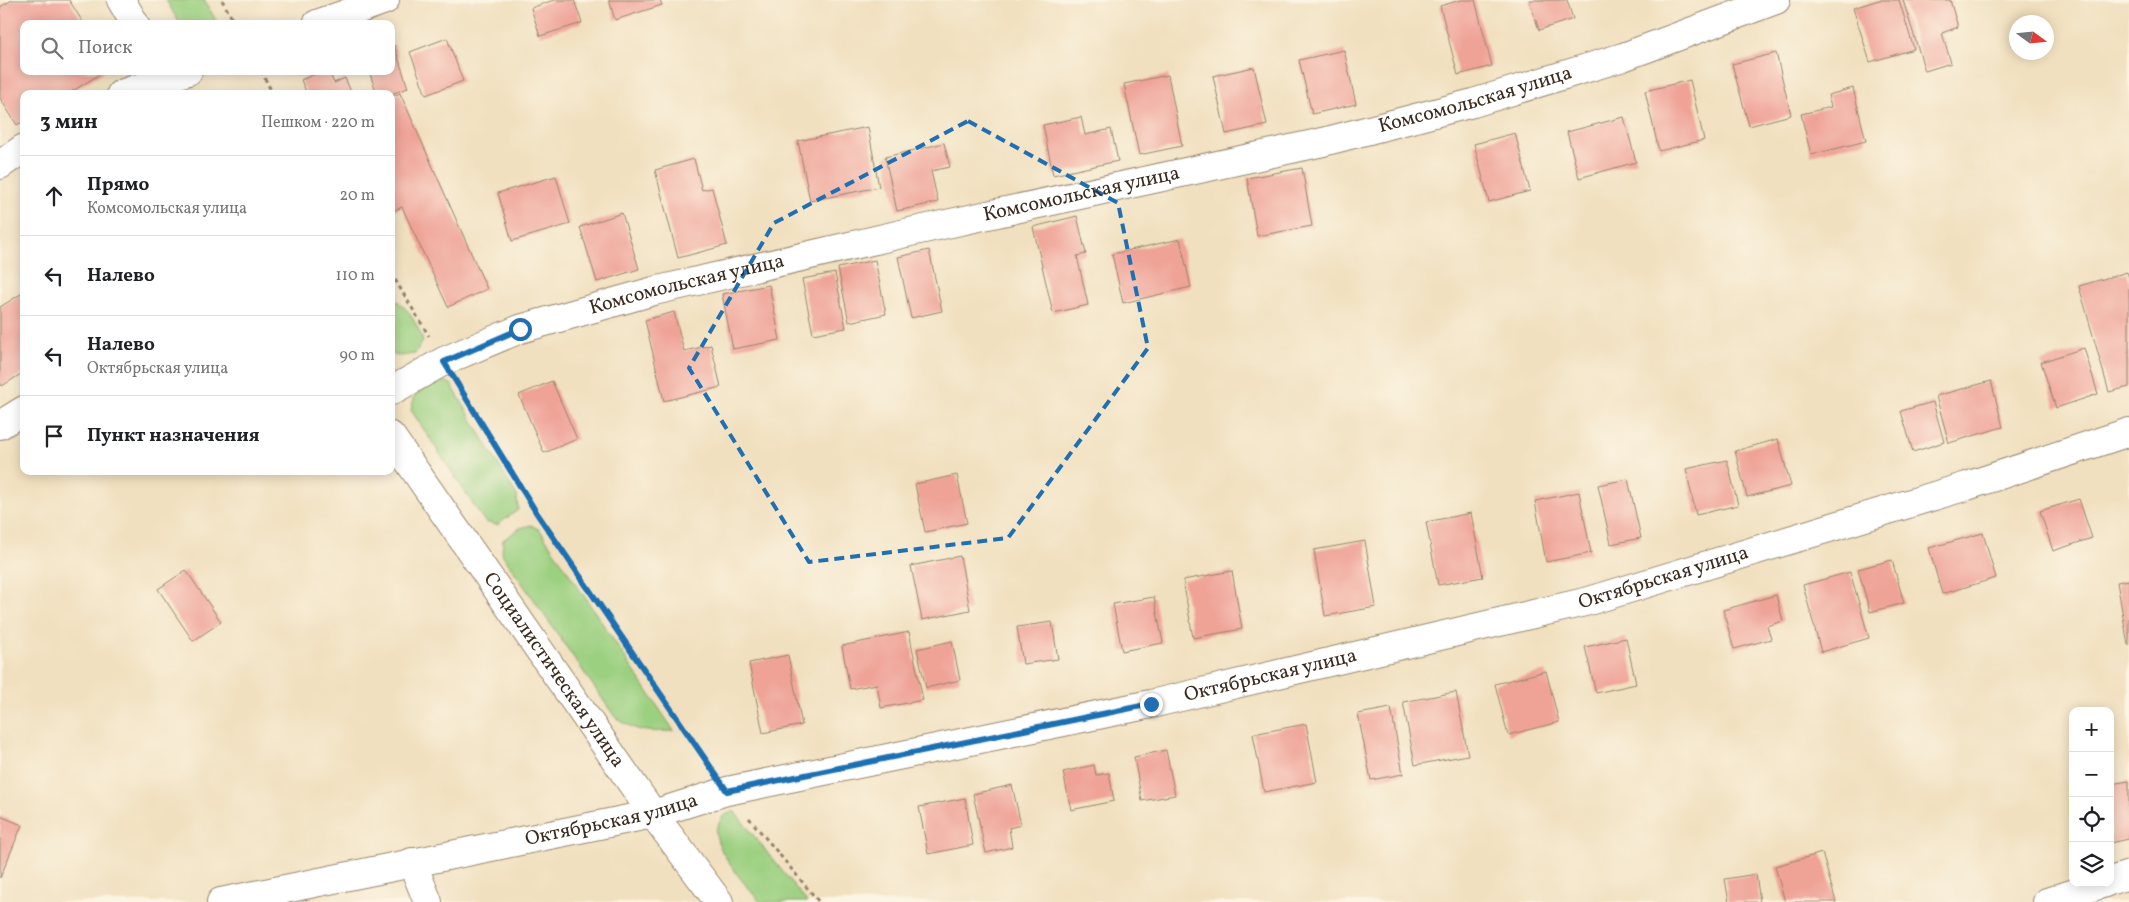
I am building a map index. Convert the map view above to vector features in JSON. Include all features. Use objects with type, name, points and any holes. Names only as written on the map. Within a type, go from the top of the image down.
[{"type":"street","points":[[121,0],[133,20]]},
{"type":"street","points":[[328,20],[385,0]]},
{"type":"street","name":"Комсомольская улица","points":[[395,388],[444,362],[520,329],[654,291],[920,230],[1324,142],[1473,103],[1623,57],[1776,0]]},
{"type":"street","points":[[135,90],[175,79]]},
{"type":"street","points":[[0,165],[20,151]]},
{"type":"street","points":[[0,425],[20,412]]},
{"type":"street","name":"Октябрьская улица","points":[[221,902],[653,814],[727,791],[1151,704],[1590,600],[1967,486],[2129,432]]},
{"type":"street","name":"Социалистическая улица","points":[[395,442],[653,814],[719,902]]},
{"type":"street","points":[[412,862],[428,902]]},
{"type":"street","points":[[2114,880],[2129,875]]},
{"type":"street","points":[[2047,902],[2093,887]]},
{"type":"path","points":[[222,0],[233,20]]},
{"type":"path","points":[[263,75],[271,90]]},
{"type":"path","points":[[395,280],[536,512],[727,791],[819,902]]},
{"type":"highlighted area","points":[[968,121],[1118,203],[1148,348],[1008,538],[809,562],[689,368],[774,223]]},
{"type":"green space","points":[[166,0],[204,0],[216,20],[178,20]]},
{"type":"green space","points":[[395,300],[407,310],[415,322],[423,341],[415,354],[395,355]]},
{"type":"green space","points":[[439,379],[451,384],[517,496],[518,510],[497,525],[485,522],[411,410],[415,395]]},
{"type":"green space","points":[[531,525],[540,530],[674,731],[637,729],[615,717],[502,554],[503,540],[520,528]]},
{"type":"green space","points":[[734,811],[807,902],[760,902],[740,878],[721,848],[716,830],[723,816]]},
{"type":"building","points":[[12,0],[69,0],[82,20],[20,20],[20,75],[99,75],[74,90],[20,90],[20,123],[17,125],[0,98],[0,7]]},
{"type":"building","points":[[554,0],[574,0],[582,23],[540,36],[531,8]]},
{"type":"building","points":[[609,0],[660,0],[662,5],[615,20]]},
{"type":"building","points":[[1461,0],[1475,0],[1492,66],[1458,75],[1440,6]]},
{"type":"building","points":[[1529,0],[1567,0],[1573,19],[1539,30]]},
{"type":"building","points":[[1879,0],[1899,0],[1914,49],[1870,62],[1853,8]]},
{"type":"building","points":[[1903,0],[1950,0],[1958,27],[1942,33],[1951,63],[1925,71]]},
{"type":"building","points":[[447,38],[463,81],[426,95],[410,52]]},
{"type":"building","points":[[395,48],[408,88],[395,93],[395,90],[376,90],[370,75],[395,75]]},
{"type":"building","points":[[1344,50],[1356,104],[1312,114],[1299,60]]},
{"type":"building","points":[[1776,53],[1791,115],[1749,126],[1732,64]]},
{"type":"building","points":[[1254,67],[1267,125],[1226,134],[1213,76]]},
{"type":"building","points":[[313,75],[331,75],[334,83],[345,78],[350,90],[305,90],[301,80]]},
{"type":"building","points":[[1168,75],[1182,146],[1139,155],[1124,84]]},
{"type":"building","points":[[1690,80],[1704,140],[1659,151],[1645,91]]},
{"type":"building","points":[[1853,88],[1866,141],[1811,155],[1801,114],[1831,107],[1828,95]]},
{"type":"building","points":[[400,93],[487,289],[448,307],[402,207],[395,210],[395,95]]},
{"type":"building","points":[[1081,117],[1085,135],[1111,129],[1118,161],[1053,175],[1043,125]]},
{"type":"building","points":[[1624,117],[1636,162],[1579,178],[1567,132]]},
{"type":"building","points":[[868,127],[879,187],[810,201],[798,141]]},
{"type":"building","points":[[1515,133],[1530,191],[1489,202],[1474,144]]},
{"type":"building","points":[[944,143],[950,167],[931,171],[938,202],[897,211],[885,157]]},
{"type":"building","points":[[694,159],[702,190],[712,188],[727,245],[678,258],[655,170]]},
{"type":"building","points":[[1302,168],[1312,226],[1257,236],[1247,178]]},
{"type":"building","points":[[556,176],[570,224],[512,241],[498,193]]},
{"type":"building","points":[[622,213],[639,269],[597,282],[580,227]]},
{"type":"building","points":[[1077,216],[1086,254],[1077,256],[1088,305],[1053,313],[1033,227]]},
{"type":"building","points":[[1180,239],[1191,287],[1123,303],[1112,254]]},
{"type":"building","points":[[929,250],[942,311],[911,318],[898,257]]},
{"type":"building","points":[[875,260],[886,314],[849,322],[838,268]]},
{"type":"building","points":[[2127,272],[2129,278],[2129,387],[2109,392],[2079,286]]},
{"type":"building","points":[[835,273],[846,328],[813,334],[802,279]]},
{"type":"building","points":[[769,285],[780,340],[733,349],[722,294]]},
{"type":"building","points":[[20,294],[20,375],[2,386],[0,382],[0,307]]},
{"type":"building","points":[[674,312],[684,351],[711,345],[721,387],[664,401],[645,320]]},
{"type":"building","points":[[2084,348],[2098,394],[2056,408],[2041,362]]},
{"type":"building","points":[[552,381],[577,439],[544,453],[519,395]]},
{"type":"building","points":[[1991,381],[2003,427],[1949,443],[1936,396]]},
{"type":"building","points":[[1933,402],[1944,442],[1913,452],[1901,411]]},
{"type":"building","points":[[1778,439],[1791,486],[1747,497],[1735,451]]},
{"type":"building","points":[[1727,460],[1738,505],[1696,515],[1686,469]]},
{"type":"building","points":[[957,475],[967,523],[925,532],[915,484]]},
{"type":"building","points":[[1628,479],[1641,538],[1611,544],[1598,485]]},
{"type":"building","points":[[1579,492],[1591,553],[1546,562],[1535,501]]},
{"type":"building","points":[[2079,499],[2092,538],[2053,551],[2040,511]]},
{"type":"building","points":[[1471,513],[1483,577],[1438,585],[1426,522]]},
{"type":"building","points":[[1983,533],[1996,578],[1942,594],[1929,548]]},
{"type":"building","points":[[1365,541],[1376,607],[1325,616],[1314,550]]},
{"type":"building","points":[[960,556],[970,610],[922,620],[911,566]]},
{"type":"building","points":[[1892,560],[1904,603],[1870,612],[1858,569]]},
{"type":"building","points":[[186,570],[221,622],[193,641],[158,589]]},
{"type":"building","points":[[1232,571],[1242,629],[1193,638],[1183,580]]},
{"type":"building","points":[[1850,572],[1869,638],[1821,652],[1803,585]]},
{"type":"building","points":[[2129,580],[2129,645],[2128,645],[2117,582]]},
{"type":"building","points":[[1776,595],[1783,621],[1767,626],[1771,639],[1734,649],[1723,610]]},
{"type":"building","points":[[1154,597],[1163,643],[1122,651],[1113,604]]},
{"type":"building","points":[[1052,622],[1058,659],[1023,664],[1017,627]]},
{"type":"building","points":[[909,632],[923,700],[881,708],[877,684],[850,689],[842,646]]},
{"type":"building","points":[[1626,638],[1636,684],[1596,693],[1585,647]]},
{"type":"building","points":[[952,641],[960,680],[926,688],[917,649]]},
{"type":"building","points":[[788,655],[802,725],[763,733],[749,663]]},
{"type":"building","points":[[1546,671],[1559,722],[1508,735],[1495,684]]},
{"type":"building","points":[[1456,692],[1468,755],[1415,765],[1403,702]]},
{"type":"building","points":[[1391,708],[1403,774],[1371,780],[1358,714]]},
{"type":"building","points":[[1306,724],[1317,782],[1264,792],[1253,734]]},
{"type":"building","points":[[1166,750],[1175,795],[1142,801],[1134,757]]},
{"type":"building","points":[[1094,765],[1096,775],[1109,773],[1114,801],[1071,810],[1063,772]]},
{"type":"building","points":[[2129,781],[2129,839],[2114,842],[2114,797],[2114,783]]},
{"type":"building","points":[[1012,785],[1021,825],[1009,828],[1012,847],[986,853],[973,794]]},
{"type":"building","points":[[965,798],[973,845],[928,854],[919,807]]},
{"type":"building","points":[[0,816],[22,825],[0,878]]},
{"type":"building","points":[[1822,853],[1836,902],[1785,902],[1775,866]]},
{"type":"building","points":[[1756,874],[1760,902],[1729,902],[1725,879]]},
{"type":"route","points":[[520,329],[444,362],[536,512],[727,791],[1151,704]]}]
